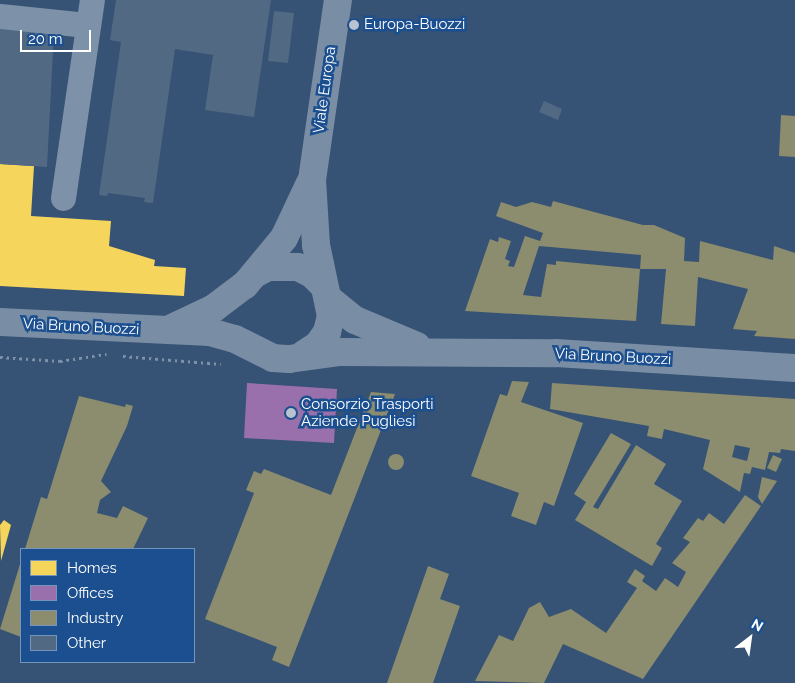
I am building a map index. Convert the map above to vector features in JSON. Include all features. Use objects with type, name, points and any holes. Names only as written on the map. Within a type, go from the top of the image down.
[{"type":"main road","name":"Viale Europa","points":[[312,180],[338,0]]},
{"type":"main road","points":[[258,351],[240,328],[238,299],[250,280],[284,238],[312,180]]},
{"type":"main road","points":[[218,334],[273,358],[289,359],[304,354],[318,345],[327,332],[331,316],[316,245],[312,180]]},
{"type":"main road","points":[[162,332],[208,311],[250,280],[282,265],[298,267],[312,274],[327,293],[355,320],[430,351]]},
{"type":"main road","name":"Via Bruno Buozzi","points":[[0,322],[218,334]]},
{"type":"main road","name":"Via Bruno Buozzi","points":[[304,354],[430,351],[556,353],[795,368]]},
{"type":"street","points":[[63,198],[92,0]]},
{"type":"street","points":[[0,16],[87,25]]},
{"type":"path","points":[[0,357],[60,361],[106,354],[231,365],[218,334]]},
{"type":"building: Homes","points":[[0,164],[34,166],[31,216],[111,221],[109,246],[155,260],[154,266],[186,268],[184,296],[0,286]]},
{"type":"building: Homes","points":[[4,520],[11,525],[1,561],[0,525]]},
{"type":"building: Offices","name":"Consorzio Trasporti Aziende Pugliesi","points":[[247,383],[337,389],[334,443],[244,438]]},
{"type":"building: Industry","points":[[781,115],[795,116],[795,157],[779,156]]},
{"type":"building: Industry","points":[[553,201],[643,225],[654,225],[685,238],[684,261],[699,262],[700,241],[773,260],[774,246],[795,253],[795,339],[754,336],[757,331],[733,329],[748,289],[698,277],[695,326],[661,324],[666,269],[640,269],[636,321],[465,311],[490,239],[498,242],[499,237],[511,241],[505,259],[510,261],[508,266],[514,267],[525,236],[540,241],[543,233],[496,216],[501,202],[516,207],[532,202],[551,207]],"holes":[[[539,246],[641,255],[640,269],[556,261],[556,265],[547,264],[541,297],[523,295]]]},
{"type":"building: Industry","points":[[512,381],[529,382],[521,402],[583,423],[554,506],[544,502],[536,525],[511,516],[519,493],[471,476],[500,394],[507,396]]},
{"type":"building: Industry","points":[[552,383],[795,399],[795,451],[781,449],[780,453],[769,452],[765,470],[752,467],[750,474],[744,473],[740,492],[703,469],[710,440],[664,429],[662,439],[647,436],[649,426],[550,409]],"holes":[[[735,445],[750,448],[747,461],[732,457]]]},
{"type":"building: Industry","points":[[371,392],[395,394],[289,667],[272,660],[277,647],[205,619],[254,493],[246,490],[254,471],[261,474],[264,469],[331,495]]},
{"type":"building: Industry","points":[[79,396],[125,407],[126,404],[133,406],[127,426],[101,481],[111,492],[100,500],[97,513],[117,518],[123,506],[148,518],[133,548],[25,548],[41,497],[47,499]]},
{"type":"building: Industry","points":[[611,433],[631,444],[593,507],[598,509],[636,445],[666,464],[654,484],[682,501],[656,544],[662,548],[652,566],[575,520],[586,502],[574,494]]},
{"type":"building: Industry","points":[[393,454],[399,454],[404,459],[402,468],[393,470],[388,465],[388,459]]},
{"type":"building: Industry","points":[[773,455],[782,459],[776,472],[767,468]]},
{"type":"building: Industry","points":[[762,477],[777,481],[762,504],[758,497]]},
{"type":"building: Industry","points":[[745,495],[761,506],[643,679],[563,644],[544,683],[475,681],[499,635],[513,641],[529,608],[540,602],[549,617],[571,609],[606,633],[637,588],[627,582],[635,569],[645,576],[642,581],[656,591],[665,578],[678,587],[686,572],[672,563],[690,542],[683,538],[698,518],[703,521],[709,513],[724,524]]},
{"type":"building: Industry","points":[[20,564],[20,637],[0,629]]},
{"type":"building: Industry","points":[[428,566],[449,574],[440,599],[460,606],[433,683],[387,683]]},
{"type":"building: Other","points":[[116,0],[271,0],[254,117],[205,110],[213,55],[175,49],[153,203],[144,202],[145,198],[108,193],[107,196],[99,195],[121,42],[110,40]]},
{"type":"building: Other","points":[[274,11],[294,13],[288,63],[268,61]]},
{"type":"building: Other","points":[[0,29],[54,32],[47,167],[0,164]]},
{"type":"building: Other","points":[[544,101],[562,109],[558,120],[539,112]]},
{"type":"place","name":"Europa-Buozzi","points":[[354,25]]},
{"type":"place","name":"Consorzio Trasporti Aziende Pugliesi","points":[[291,413]]}]
